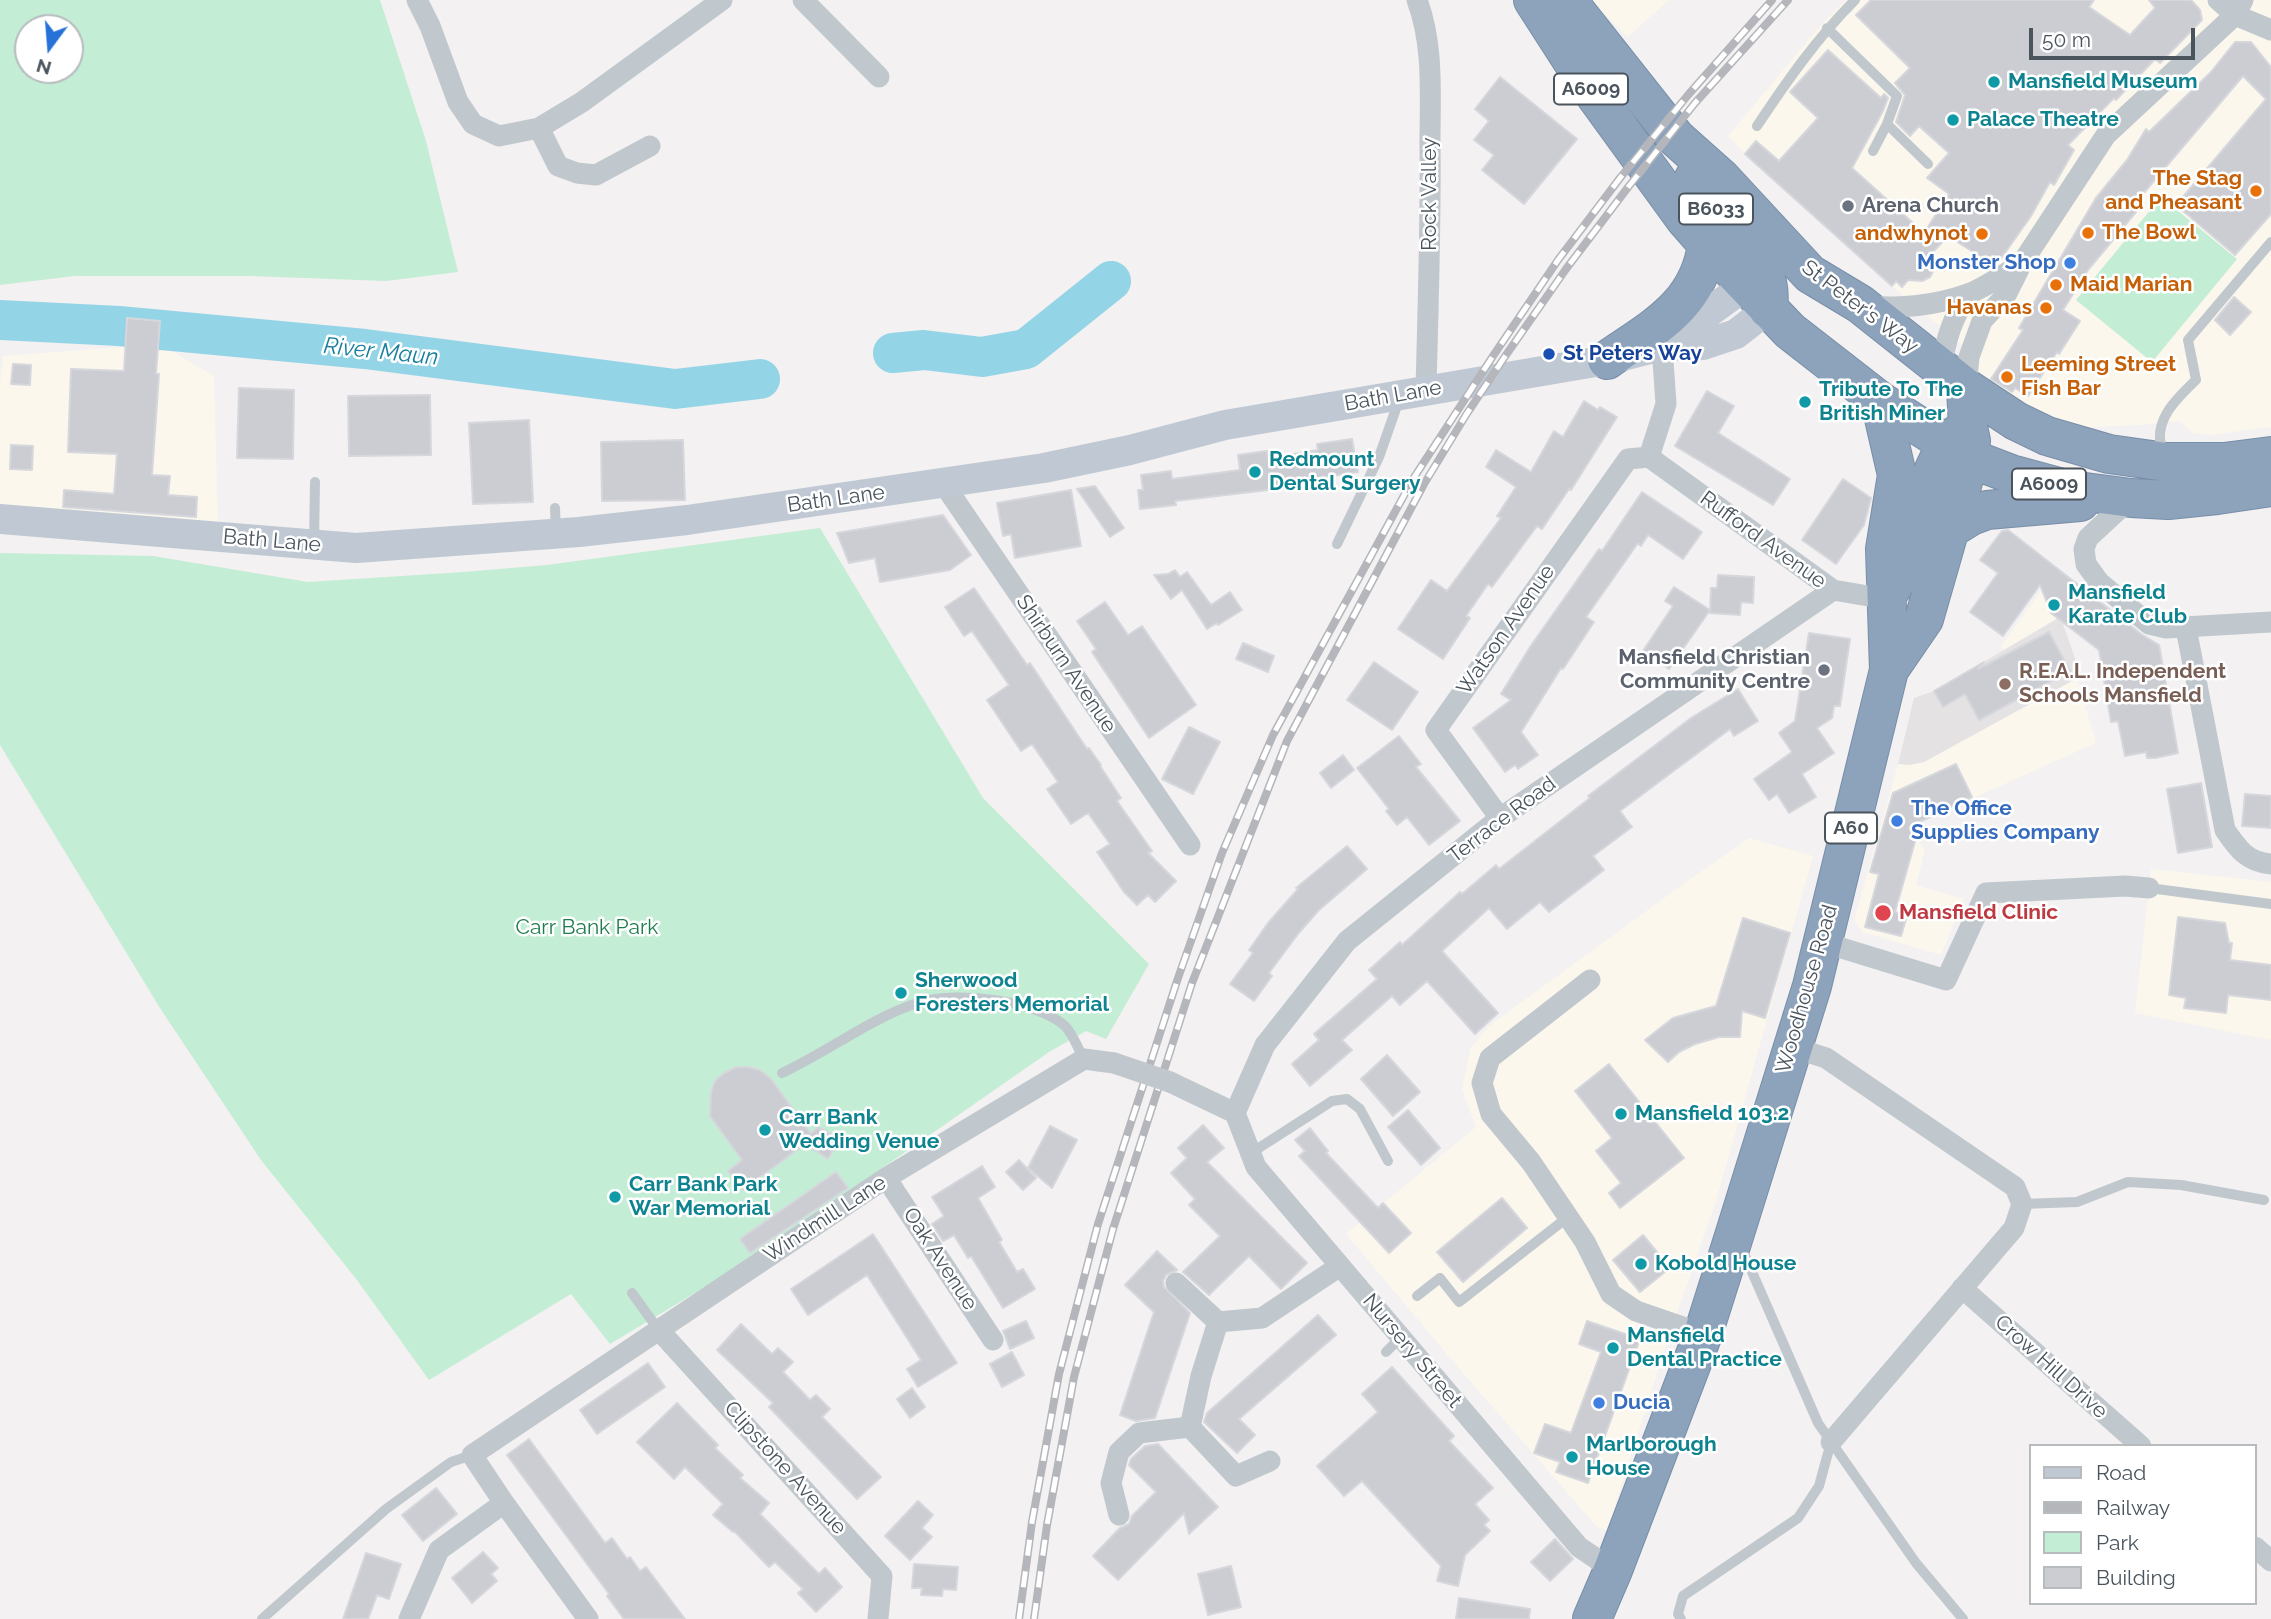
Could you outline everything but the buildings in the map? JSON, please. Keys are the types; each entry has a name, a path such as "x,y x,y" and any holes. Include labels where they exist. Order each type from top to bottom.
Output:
{"highway":[{"name":"St Peter's Way","path":"1533,0 1587,84 1685,219 1707,244 1759,290 1790,331 1880,401 2027,426 2191,479"},
{"name":"St Peter's Way","path":"1567,0 1676,138 1722,179 1810,274 1860,304 1956,414"},
{"name":"B6033","path":"1676,138 1695,181 1730,229 1757,259 1759,290"},
{"path":"1607,360 1670,316 1694,287 1705,262 1707,244"},
{"path":"1759,290 1778,271 1810,274 1844,324 1956,414"},
{"path":"1880,401 1897,475 1885,549 1886,599"},
{"name":"A6009","path":"1956,414 2011,474 2070,490 2168,500 2191,479 2224,462 2271,456"},
{"name":"Woodhouse Road","path":"1889,670 1924,620 1950,529 1956,414"},
{"name":"Woodhouse Road","path":"1592,1619 1703,1334 1812,986 1889,670 1886,599 1910,552 1929,481 1956,414"},
{"name":"A6009","path":"2191,479 2271,487"},
{"path":"1950,529 1970,516 1989,510 2131,498"}],"main road":[{"name":"Bath Lane","path":"0,519 356,548 556,520 687,520 1044,468 1130,450 1225,425 1607,360 1662,346 1759,290"}],"street":[{"path":"416,0 430,26 458,102 474,124 499,136 539,128 582,102 722,0"},
{"path":"803,0 880,77"},
{"name":"Rock Valley","path":"1414,392 1430,216 1430,60 1423,15 1417,0"},
{"path":"2218,0 2239,7 2271,30"},
{"path":"1956,414 1969,357 1982,321 2006,295 2022,263 2106,135 2239,7"},
{"path":"539,128 558,166 577,173 596,175 650,146"},
{"path":"1860,304 1882,307 1947,300 1970,293 2022,263"},
{"path":"1956,414 1948,334 1961,304 1970,293"},
{"path":"1649,457 1665,404 1662,346"},
{"name":"Rufford Avenue","path":"1649,457 1833,590 1886,599"},
{"name":"Watson Avenue","path":"1500,818 1436,730 1628,459 1649,457"},
{"name":"Shirburn Avenue","path":"943,483 1189,845"},
{"path":"2131,498 2088,538 2084,550 2086,564 2099,582 2149,624 2166,628 2271,622"},
{"name":"Terrace Road","path":"1235,1113 1265,1045 1347,941 1500,818 1833,590"},
{"path":"2186,628 2225,830 2239,852 2261,863 2271,864"},
{"path":"1822,942 1947,980 1986,893 2125,886 2149,888"},
{"path":"1590,980 1490,1058 1482,1083 1491,1114 1531,1162 1585,1242 1611,1294 1636,1311 1703,1334"},
{"path":"1792,1047 1826,1058 2015,1187 2022,1204 2014,1228 1831,1442"},
{"path":"1084,1059 1114,1063 1170,1082 1235,1113"},
{"name":"Windmill Lane","path":"472,1455 887,1178 1084,1059"},
{"name":"Nursery Street","path":"1235,1113 1256,1167 1340,1266 1393,1345 1579,1547 1613,1570"},
{"name":"Oak Avenue","path":"887,1178 993,1340"},
{"path":"1176,1283 1218,1322 1262,1318 1340,1266"},
{"name":"Crow Hill Drive","path":"1962,1288 2139,1444"},
{"path":"1190,1427 1201,1376 1218,1322"},
{"name":"Clipstone Avenue","path":"658,1329 882,1576 878,1619"},
{"path":"1190,1427 1236,1476 1270,1461"},
{"path":"1119,1515 1111,1483 1119,1452 1139,1433 1190,1427"},
{"path":"472,1455 588,1619"},
{"path":"409,1619 439,1550 504,1503"},
{"path":"2257,1549 2271,1561"}],"lane":[{"path":"1757,126 1827,28 1855,0"},
{"path":"1827,28 1897,96 1873,151"},
{"path":"1887,124 1928,164"},
{"path":"2191,479 2161,446 2160,423 2174,401 2196,380 2188,340 2271,242"},
{"path":"1337,544 1414,392"},
{"path":"314,545 315,482"},
{"path":"2149,888 2271,904"},
{"path":"782,1073 886,1016 922,1001 968,998 1012,1002 1039,1011 1066,1027 1084,1059"},
{"path":"1251,1153 1332,1101 1347,1099 1360,1109 1388,1161"},
{"path":"2022,1204 2077,1202 2129,1182 2181,1185 2264,1200"},
{"path":"1417,1296 1440,1278 1459,1302 1568,1217"},
{"path":"1735,1233 1818,1423 1916,1563 1963,1619"},
{"path":"632,1293 658,1329"},
{"path":"1681,1619 1678,1614 1683,1596 1798,1518 1819,1486 1831,1442"},
{"path":"262,1619 386,1509 450,1462 472,1455"}],"shaded area":[{"path":"1590,0 1669,0 1628,37"},
{"path":"1846,0 2271,0 2271,427 2210,435 2193,433 2179,421 2068,428 2046,420 1976,379 1975,356 1892,286 1745,154 1728,136 1821,25"},
{"path":"123,347 168,349 214,376 218,524 0,512 0,384 3,356"},
{"path":"2057,569 2060,615 2003,651 2001,646"},
{"name":"R.E.A.L. Independent Schools Mansfield","path":"2060,615 2081,676 1924,762 1898,764 1914,698 1934,691"},
{"path":"2077,678 2096,743 1924,820 1907,823 1925,850 1916,885 1964,899 1941,955 1862,932 1854,920 1898,764 1924,762"},
{"path":"1749,838 1813,856 1716,1201 1668,1339 1607,1531 1597,1527 1346,1234 1476,1127 1462,1089 1470,1049 1489,1026"},
{"path":"2151,869 2271,882 2271,1040 2135,1013"}],"green space":[{"path":"0,0 380,0 426,141 458,272 386,281 250,276 74,276 0,285"},
{"path":"2161,197 2237,259 2152,362 2076,300"},
{"name":"Carr Bank Park","path":"820,528 983,798 1149,964 1106,1039 1086,1031 1049,1052 753,1258 610,1344 571,1294 429,1380 357,1280 261,1160 160,1008 0,745 0,553 153,556 308,582 547,565"}],"waterway":[{"name":"River Maun","path":"893,353 924,350 982,357 1026,349 1111,281"},
{"name":"River Maun","path":"0,320 119,326 365,349 675,389 760,379"}],"railway":[{"path":"1019,1619 1032,1522 1059,1374 1098,1224 1178,978 1222,853 1273,735 1413,479 1558,260 1688,95 1772,0"},
{"path":"1034,1619 1047,1525 1074,1377 1113,1229 1192,983 1287,741 1424,484 1506,355 1629,186 1695,103 1788,0"}],"place":[{"name":"Mansfield Museum","path":"1994,82"},
{"name":"Palace Theatre","path":"1953,120"},
{"name":"The Stag and Pheasant","path":"2256,191"},
{"name":"Arena Church","path":"1848,206"},
{"name":"The Bowl","path":"2088,233"},
{"name":"andwhynot","path":"1982,234"},
{"name":"Monster Shop","path":"2070,263"},
{"name":"Maid Marian","path":"2056,285"},
{"name":"Havanas","path":"2046,308"},
{"name":"St Peters Way","path":"1549,354"},
{"name":"Leeming Street Fish Bar","path":"2007,377"},
{"name":"Tribute To The British Miner","path":"1805,402"},
{"name":"Redmount Dental Surgery","path":"1255,472"},
{"name":"Mansfield Karate Club","path":"2054,605"},
{"name":"Mansfield Christian Community Centre","path":"1824,670"},
{"name":"R.E.A.L. Independent Schools Mansfield","path":"2005,684"},
{"name":"The Office Supplies Company","path":"1897,821"},
{"name":"Mansfield Clinic","path":"1883,913"},
{"name":"Sherwood Foresters Memorial","path":"901,993"},
{"name":"Mansfield 103.2","path":"1621,1114"},
{"name":"Carr Bank Wedding Venue","path":"765,1130"},
{"name":"Carr Bank Park War Memorial","path":"615,1197"},
{"name":"Kobold House","path":"1641,1264"},
{"name":"Mansfield Dental Practice","path":"1613,1348"},
{"name":"Ducia","path":"1599,1403"},
{"name":"Marlborough House","path":"1572,1457"}]}
